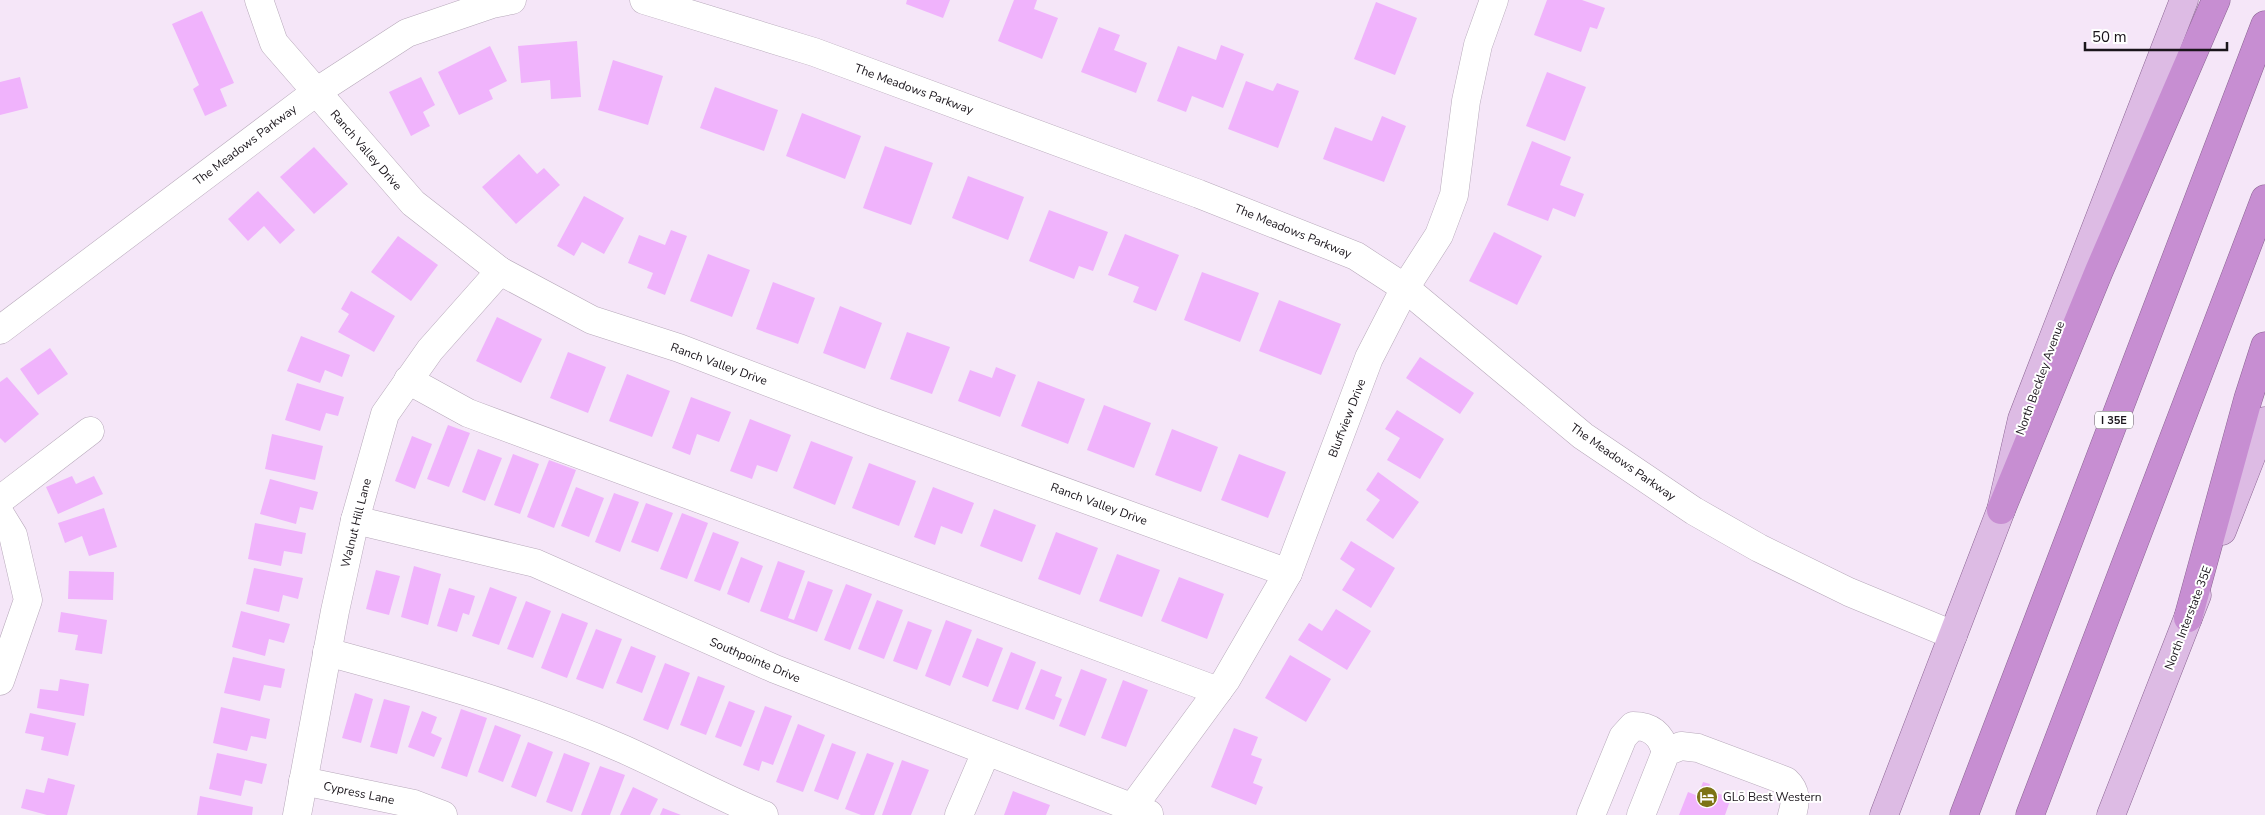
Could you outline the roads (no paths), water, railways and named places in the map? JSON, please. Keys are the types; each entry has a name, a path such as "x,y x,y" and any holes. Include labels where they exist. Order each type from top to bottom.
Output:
{"highway":[{"path":"2001,510 2103,262 2216,0"},
{"name":"I 35E","path":"1964,815 2265,25"},
{"path":"2030,815 2265,199"},
{"path":"2188,618 2248,399 2265,346"}],"main road":[{"name":"North Beckley Avenue","path":"1884,815 2001,510 2022,419 2184,0"},
{"name":"North Interstate 35E","path":"2111,815 2265,421"}],"street":[{"name":"Ranch Valley Drive","path":"259,0 274,43 413,203 500,271 592,320 679,348 873,422 1288,574"},
{"name":"The Meadows Parkway","path":"0,330 316,92 407,33 492,4 512,0"},
{"name":"The Meadows Parkway","path":"644,0 814,52 1199,194 1356,256 1405,288 1584,436 1694,511 1759,548 1848,592 1953,636"},
{"name":"Bluffview Drive","path":"1142,813 1288,574 1369,358 1405,288 1439,235 1454,195 1466,101 1478,45 1494,0"},
{"name":"Walnut Hill Lane","path":"298,815 327,652 355,520 384,414 430,350 500,271"},
{"path":"408,380 468,413 1218,691"},
{"path":"0,500 90,431"},
{"path":"0,514 13,535 28,600 0,681"},
{"name":"Southpointe Drive","path":"355,520 535,563 775,669 986,752 1099,806 1142,813"},
{"path":"327,652 428,680 532,714 623,748 718,795 764,815"},
{"path":"1591,815 1623,737 1633,726 1644,726 1654,731 1663,740 1666,752 1641,815"},
{"path":"1666,752 1682,746 1698,748 1786,781 1791,786 1797,801 1792,815"},
{"path":"959,815 986,752"},
{"name":"Cypress Lane","path":"303,781 414,804 443,815"}],"place":[{"name":"GLō Best Western","path":"1707,797"}]}
